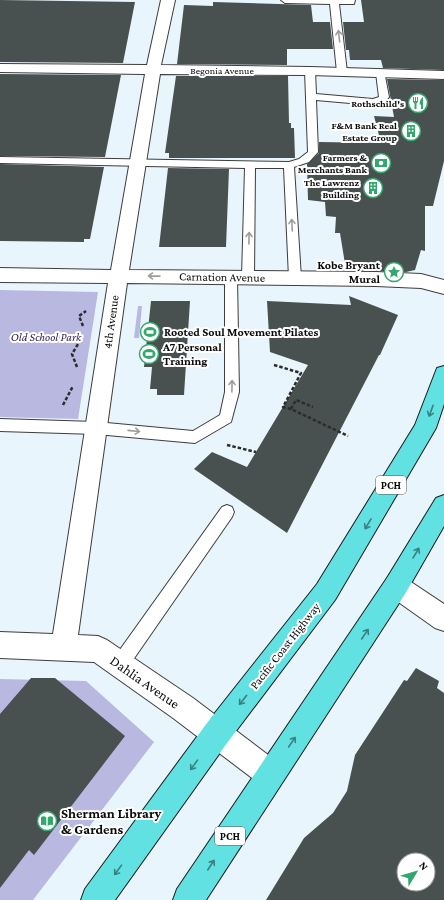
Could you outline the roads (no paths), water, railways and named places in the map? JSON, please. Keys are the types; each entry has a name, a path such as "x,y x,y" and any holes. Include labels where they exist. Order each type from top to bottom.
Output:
{"highway":[{"name":"Pacific Coast Highway","path":"96,900 217,733 326,592 425,428 444,374"},
{"name":"PCH","path":"188,900 441,516"}],"street":[{"name":"4th Avenue","path":"64,647 118,275 139,162 153,70 168,0"},
{"name":"Begonia Avenue","path":"0,68 310,71 444,75"},
{"name":"Carnation Avenue","path":"0,275 118,275 420,281 444,287"},
{"path":"396,586 444,619"},
{"name":"Dahlia Avenue","path":"0,645 98,649 217,733 270,774"}],"lane":[{"path":"285,0 351,2 351,0"},
{"path":"334,1 342,72"},
{"path":"0,160 289,165 303,162 309,158 312,152 312,97 310,71"},
{"path":"312,97 373,102 381,101 384,97 381,73"},
{"path":"0,425 96,428 195,437 226,418 232,392 250,164"},
{"path":"289,165 295,278"},
{"path":"120,664 227,512"}],"place":[{"name":"Rothschild's","path":"418,103"},
{"name":"F&M Bank Real Estate Group","path":"411,131"},
{"name":"Farmers & Merchants Bank","path":"381,163"},
{"name":"The Lawrenz Building","path":"373,188"},
{"name":"Kobe Bryant Mural","path":"394,272"},
{"name":"Rooted Soul Movement Pilates","path":"150,332"},
{"name":"A7 Personal Training","path":"149,354"},
{"name":"Sherman Library & Gardens","path":"47,821"}],"park label":[{"name":"Old School Park","path":"46,337"}]}
